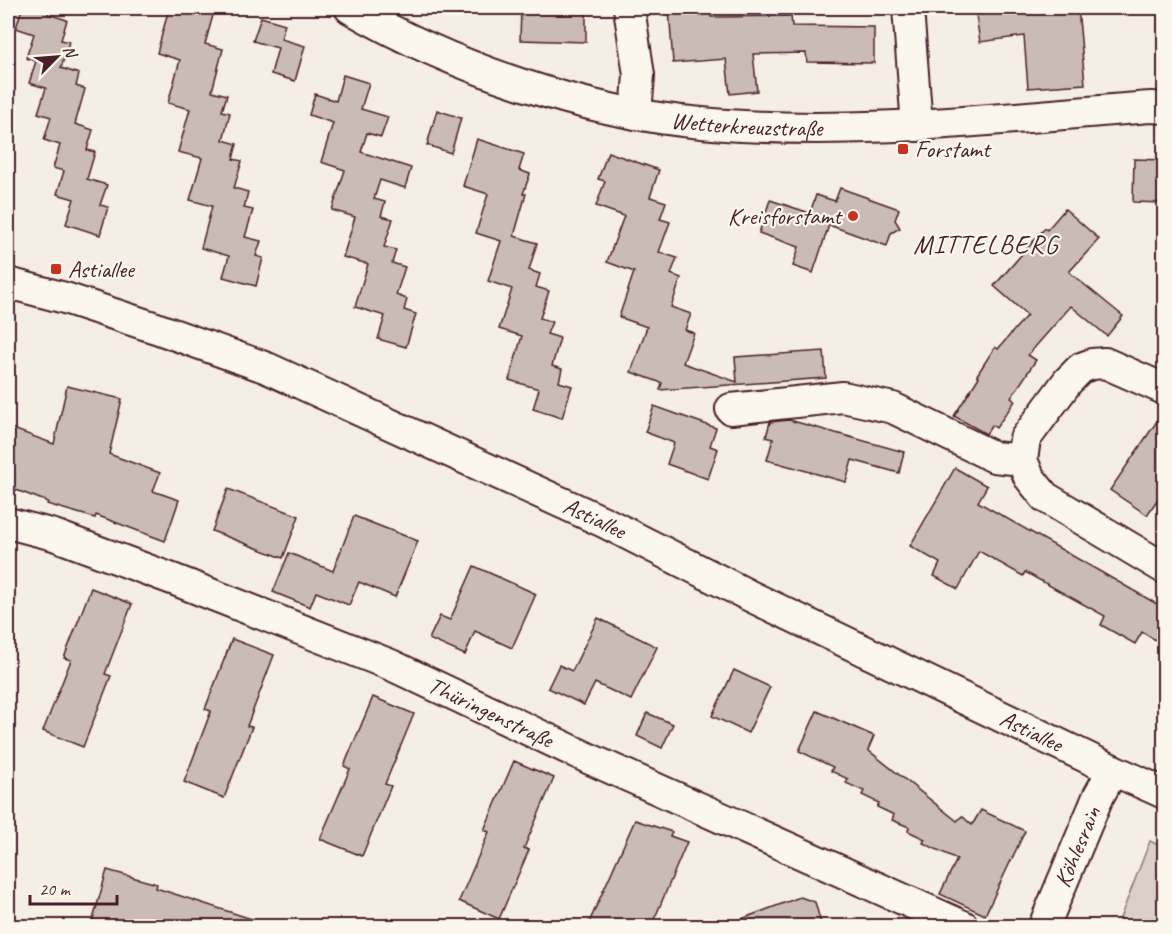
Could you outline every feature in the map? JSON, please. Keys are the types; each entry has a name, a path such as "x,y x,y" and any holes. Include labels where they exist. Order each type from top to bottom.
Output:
{"street":[{"name":"Wetterkreuzstraße","path":"350,8 430,48 504,79 636,114 700,123 766,128 917,126 1164,108"},
{"path":"629,8 639,75 636,114"},
{"path":"908,8 917,126"},
{"name":"Astiallee","path":"8,283 65,298 267,368 604,522 759,601 1164,793"},
{"path":"1164,389 1105,363 1081,368 1068,381 1025,440 1022,460 1029,477 1045,497 1164,568"},
{"path":"731,409 843,397 893,408 994,457 1022,460"},
{"name":"Thüringenstraße","path":"8,523 54,535 391,665 590,759 963,927"},
{"name":"Köhlesrain","path":"1044,927 1098,797 1113,770"}],"shaded area":[{"path":"1150,841 1164,848 1164,926 1117,926"}],"building":[{"path":"22,8 50,8 48,14 67,20 61,40 69,42 61,68 79,74 76,86 85,89 75,124 93,130 87,150 95,152 87,179 107,185 100,205 108,207 100,235 66,224 74,199 57,194 64,171 53,168 60,145 44,140 51,117 38,113 46,88 29,83 36,61 26,58 34,34 16,28"},
{"path":"169,8 215,8 205,44 223,49 212,91 227,95 222,111 230,113 223,140 237,144 233,159 242,161 234,188 248,192 244,208 253,210 245,237 261,241 256,256 263,258 256,286 223,277 229,256 201,248 212,206 190,200 202,158 178,152 190,109 168,103 180,60 157,53"},
{"path":"521,8 586,8 586,42 520,40"},
{"path":"710,8 711,17 791,16 792,26 874,27 874,63 807,62 806,53 753,54 757,91 730,94 726,59 673,63 669,10"},
{"path":"975,8 1078,8 1085,84 1028,88 1024,36 980,42"},
{"path":"261,17 285,24 281,39 305,46 295,81 271,74 278,48 253,41"},
{"path":"343,75 369,83 361,109 388,117 381,137 367,133 361,152 411,168 405,188 380,180 374,199 385,202 381,216 393,219 384,247 396,250 392,263 405,267 396,295 407,299 404,310 416,314 406,347 378,339 385,316 355,307 368,264 343,257 355,217 332,210 345,170 321,162 333,123 309,115 315,94 336,101"},
{"path":"437,110 461,118 451,153 427,145"},
{"path":"477,139 524,154 519,170 530,174 514,236 537,243 529,270 540,274 536,287 549,291 540,318 552,322 547,334 560,338 552,366 562,369 559,382 572,386 562,418 533,409 539,389 509,380 522,336 499,329 512,289 488,281 501,241 476,233 488,194 463,186"},
{"path":"608,152 659,170 650,197 666,202 660,219 670,222 659,252 677,258 671,274 681,278 671,307 691,314 685,330 694,333 683,363 737,382 735,357 824,351 826,378 660,390 662,383 631,372 647,327 619,317 634,272 607,262 624,216 596,206 605,181 598,179"},
{"path":"1134,159 1164,160 1164,203 1133,202"},
{"path":"840,188 899,209 895,220 900,228 891,233 887,246 829,225 813,273 793,266 799,247 759,233 770,200 810,213 816,195 835,201"},
{"path":"1065,209 1099,239 1069,272 1123,316 1107,336 1071,306 1028,355 1036,360 1011,398 1015,401 996,428 992,425 986,434 954,416 995,347 998,349 1027,315 994,286 1045,228 1047,230"},
{"path":"67,386 122,399 109,454 160,473 153,491 179,500 165,541 96,515 95,518 47,504 48,502 8,487 8,427 54,444"},
{"path":"654,406 716,428 710,446 718,449 708,479 667,464 674,443 645,432"},
{"path":"1164,411 1164,490 1147,515 1110,490"},
{"path":"789,420 904,452 899,473 852,460 846,482 767,460 773,439 766,437 770,422"},
{"path":"955,468 987,486 978,502 1164,608 1164,645 1142,632 1135,644 1101,625 1105,616 1025,572 1023,576 979,551 958,589 934,576 940,563 910,546"},
{"path":"228,489 299,516 283,558 212,531"},
{"path":"354,516 418,541 395,597 359,582 349,605 316,592 310,607 273,592 289,553 333,571"},
{"path":"474,566 536,594 512,648 475,631 465,655 429,639 440,616 450,620"},
{"path":"91,588 132,604 105,674 111,676 83,747 43,731 71,660 64,658"},
{"path":"598,618 657,647 631,700 595,683 584,705 548,688 559,665 572,671"},
{"path":"232,639 274,655 247,726 252,727 224,798 184,782 211,711 205,709"},
{"path":"734,670 770,687 748,733 712,716"},
{"path":"373,697 414,714 385,784 391,786 362,856 320,839 350,769 344,766"},
{"path":"817,711 874,736 868,750 957,821 962,816 972,825 981,810 1025,831 985,915 940,894 957,859 923,843 925,839 908,831 909,827 892,820 894,815 877,807 879,803 862,795 864,791 846,783 848,779 831,771 833,767 799,751"},
{"path":"647,713 673,724 662,748 637,736"},
{"path":"514,761 554,778 524,848 529,850 499,919 459,901 489,832 484,830"},
{"path":"635,820 672,832 670,836 687,842 657,913 650,927 587,927"},
{"path":"107,870 157,884 156,888 261,922 260,927 104,927 92,923"},
{"path":"800,897 815,902 822,927 728,927 728,924"}],"place":[{"name":"Forstamt","path":"903,149"},
{"name":"Kreisforstamt","path":"853,216"},
{"name":"Astiallee","path":"56,269"}],"district":[{"name":"MITTELBERG","path":"986,244"}]}
